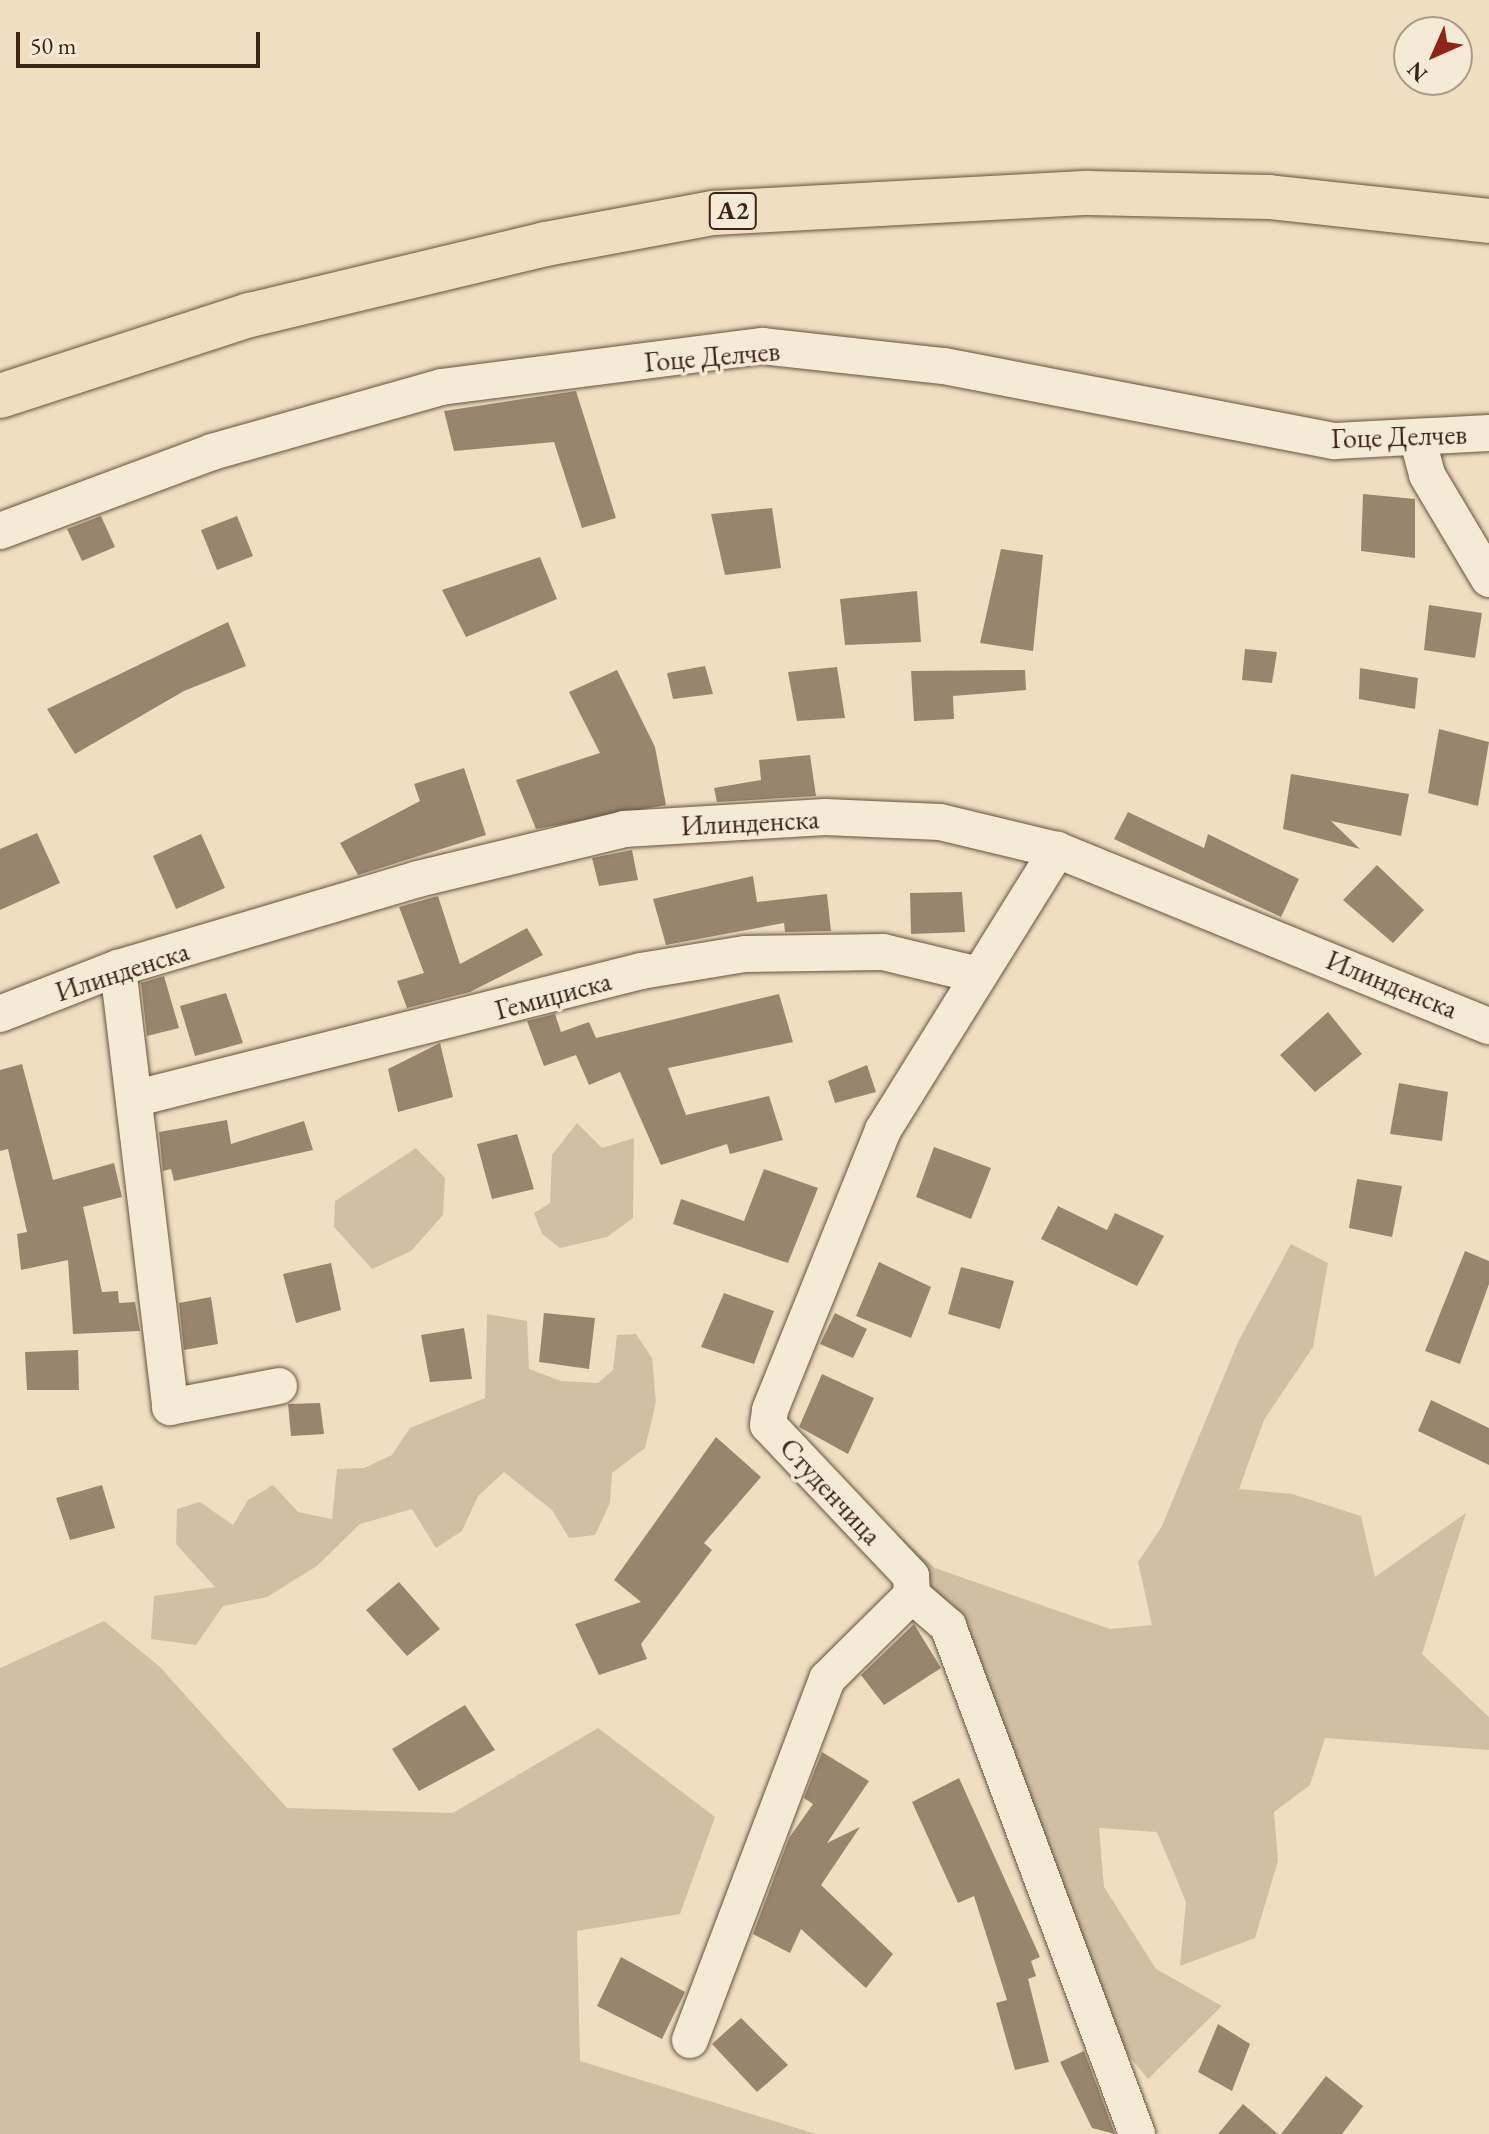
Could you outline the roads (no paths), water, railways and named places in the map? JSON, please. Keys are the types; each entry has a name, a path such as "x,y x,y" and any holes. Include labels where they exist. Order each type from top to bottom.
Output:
{"main road":[{"name":"A2","path":"0,396 250,315 545,244 713,213 1088,193 1269,197 1489,221"}],"street":[{"name":"Гоце Делчев","path":"0,531 212,452 441,387 762,346 944,366 1335,441 1489,433"},
{"path":"1417,437 1427,475 1489,579"},
{"name":"Илинденска","path":"0,1014 118,968 418,879 624,829 825,817 926,822 1057,850 1489,1026"},
{"name":"Студенчица","path":"912,1595 911,1576 768,1425 770,1410 883,1130 974,974 1042,883 1057,850"},
{"name":"Гемиџиска","path":"137,1098 641,971 745,954 883,952 974,974"},
{"path":"118,968 137,1098 147,1260 170,1407 279,1386"},
{"path":"690,2040 827,1679 912,1595 948,1626 1137,2134"}]}
